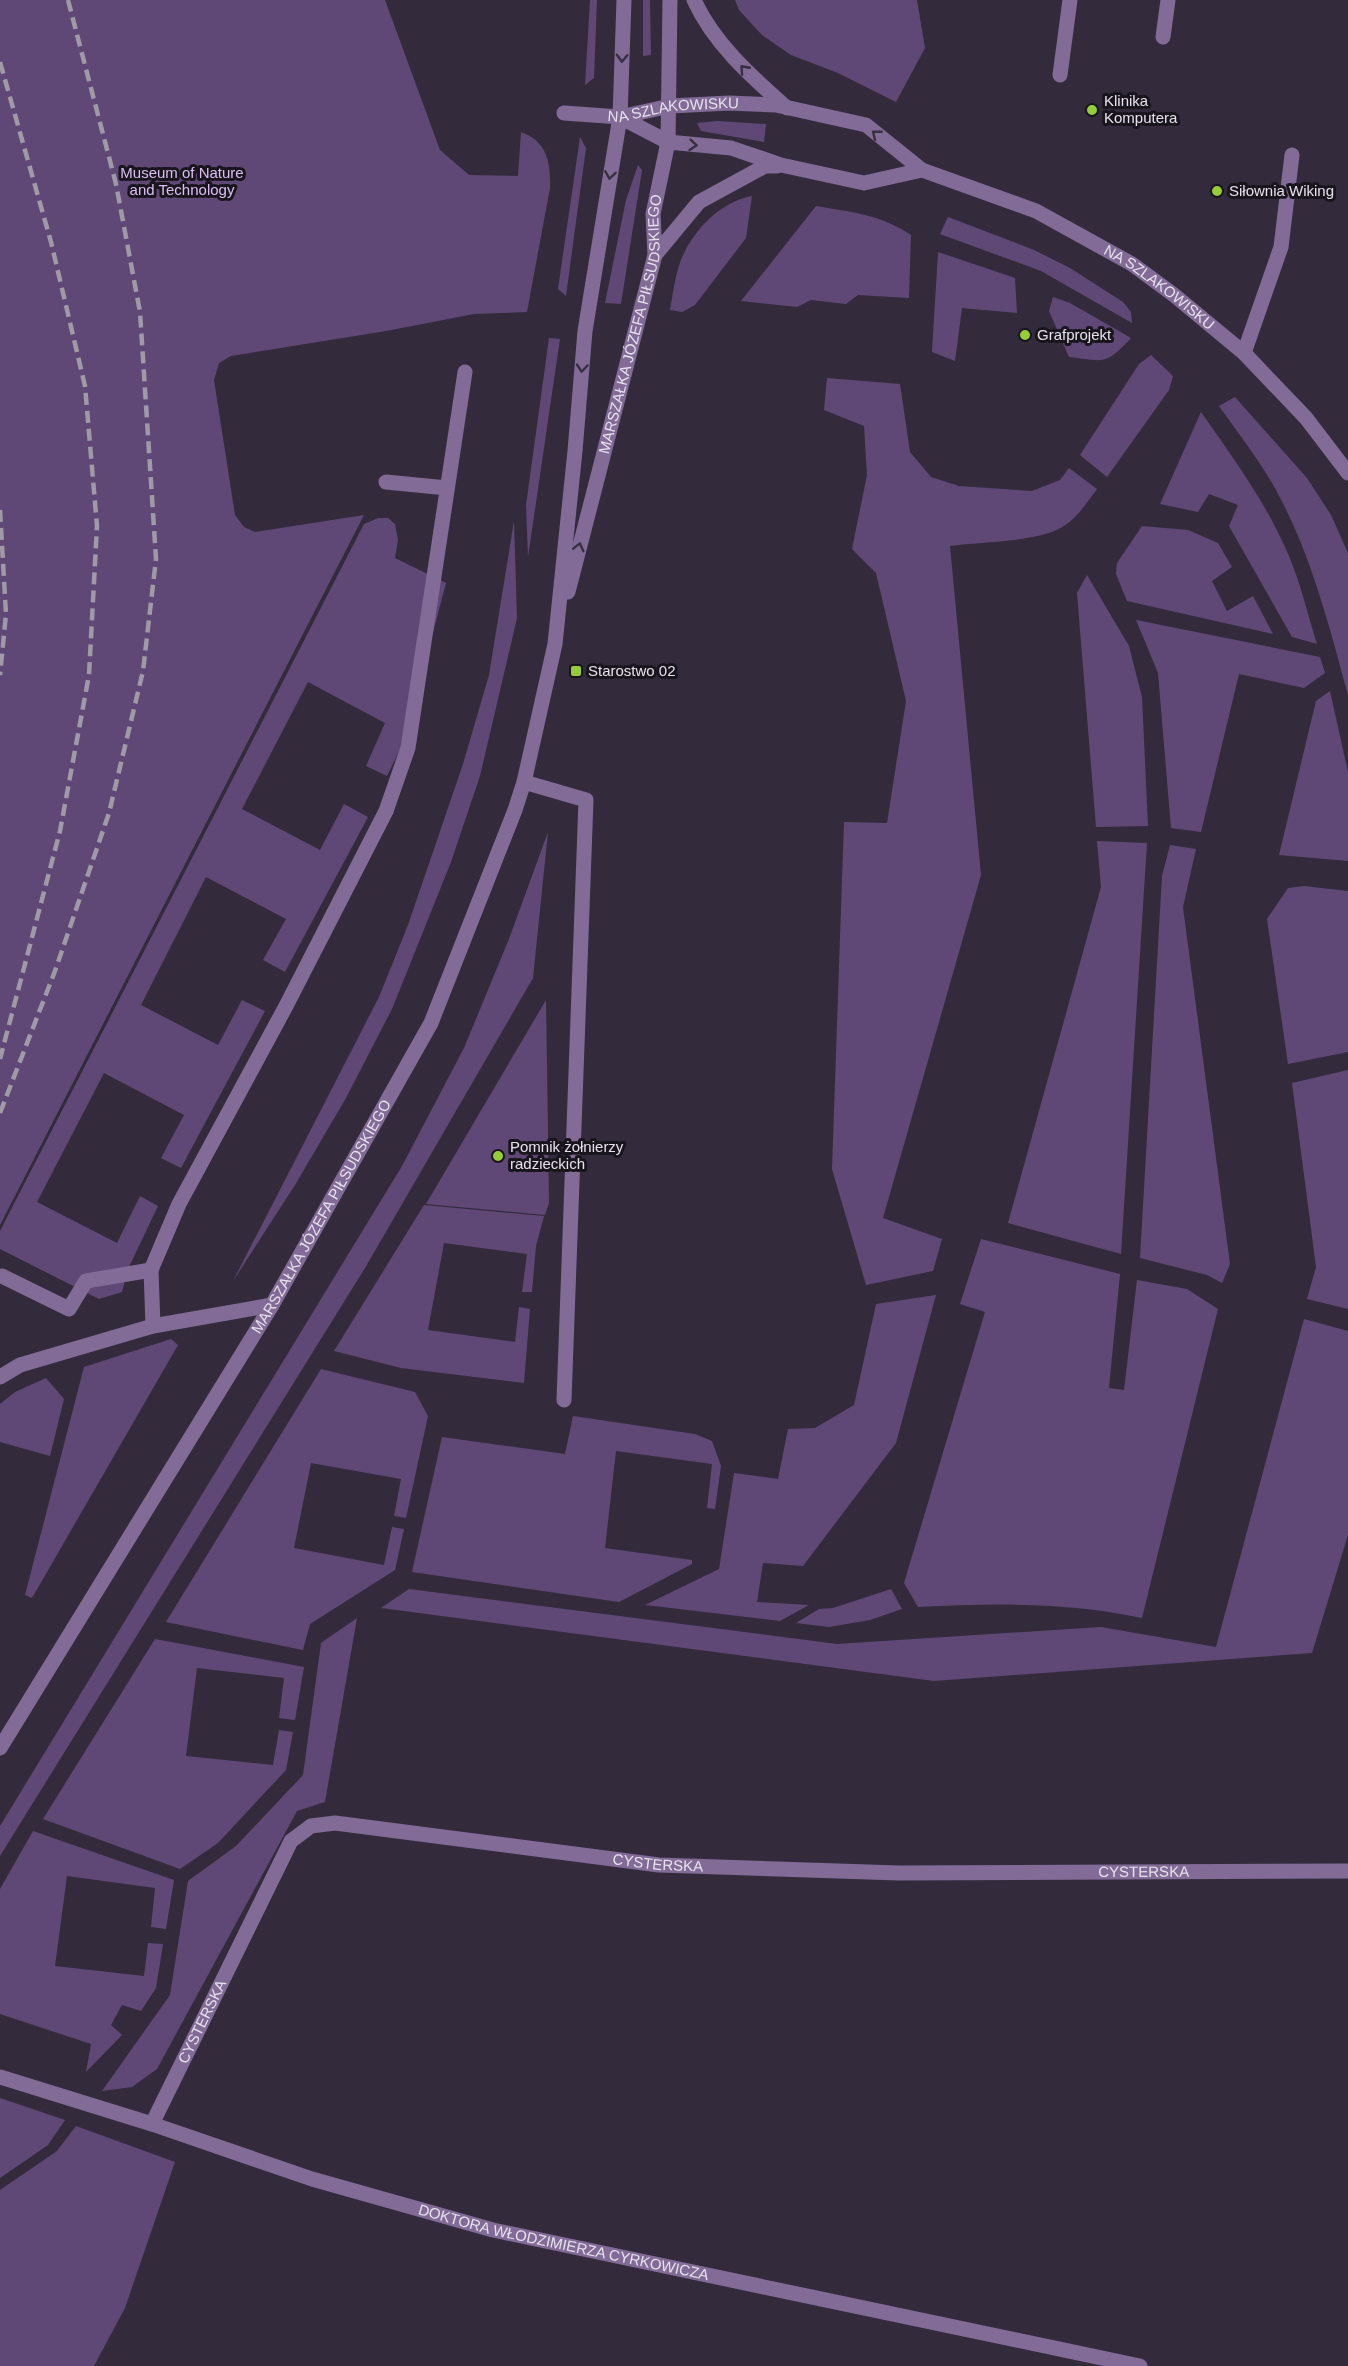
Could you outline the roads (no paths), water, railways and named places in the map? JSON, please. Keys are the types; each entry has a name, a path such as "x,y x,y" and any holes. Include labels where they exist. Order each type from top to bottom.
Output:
{"street":[{"name":"MARSZAŁKA JÓZEFA PIŁSUDSKIEGO","path":"555,644 585,331 620,117 624,0"},
{"name":"MARSZAŁKA JÓZEFA PIŁSUDSKIEGO","path":"0,1748 272,1305 431,1023 515,810 524,782 555,644 655,255 653,214 668,142 670,0"},
{"name":"NA SZLAKOWISKU","path":"694,0 700,14 745,72 788,108"},
{"path":"1060,75 1070,0"},
{"path":"1163,37 1168,0"},
{"name":"NA SZLAKOWISKU","path":"620,117 670,106 729,103 788,108 866,126 922,170 1036,211 1132,264 1174,295 1244,353 1306,418 1348,473"},
{"path":"564,113 620,117"},
{"name":"NA SZLAKOWISKU","path":"620,117 668,142 731,148 782,165 864,183 922,170"},
{"path":"1244,353 1281,247 1292,155"},
{"name":"NA SZLAKOWISKU","path":"655,255 699,202 765,166 782,165"},
{"path":"153,1326 151,1270 179,1204 286,1006 386,811 408,748 465,372"},
{"path":"386,482 447,488"},
{"path":"524,782 586,800 564,1400"},
{"path":"2,1276 69,1310 86,1281 151,1270"},
{"path":"0,1377 20,1365 153,1326 272,1305"},
{"name":"CYSTERSKA","path":"152,2124 291,1841 311,1826 335,1823 659,1864 899,1873 1348,1871"},
{"name":"DOKTORA WŁODZIMIERZA CYRKOWICZA","path":"0,2077 152,2124 312,2179 493,2230 1140,2366"}],"railway":[{"path":"0,1113 55,971 109,813 143,671 156,559 140,312 116,184 68,0"},
{"path":"0,62 51,242 85,386 97,526 89,675 60,831 0,1059"},
{"path":"0,510 6,614 0,675"}],"place":[{"name":"Klinika Komputera","path":"1092,110"},
{"name":"Siłownia Wiking","path":"1217,191"},
{"name":"Grafprojekt","path":"1025,335"},
{"name":"Starostwo 02","path":"576,671"},
{"name":"Pomnik żołnierzy radzieckich","path":"498,1156"}],"park label":[{"name":"Museum of Nature and Technology","path":"182,182"}]}
